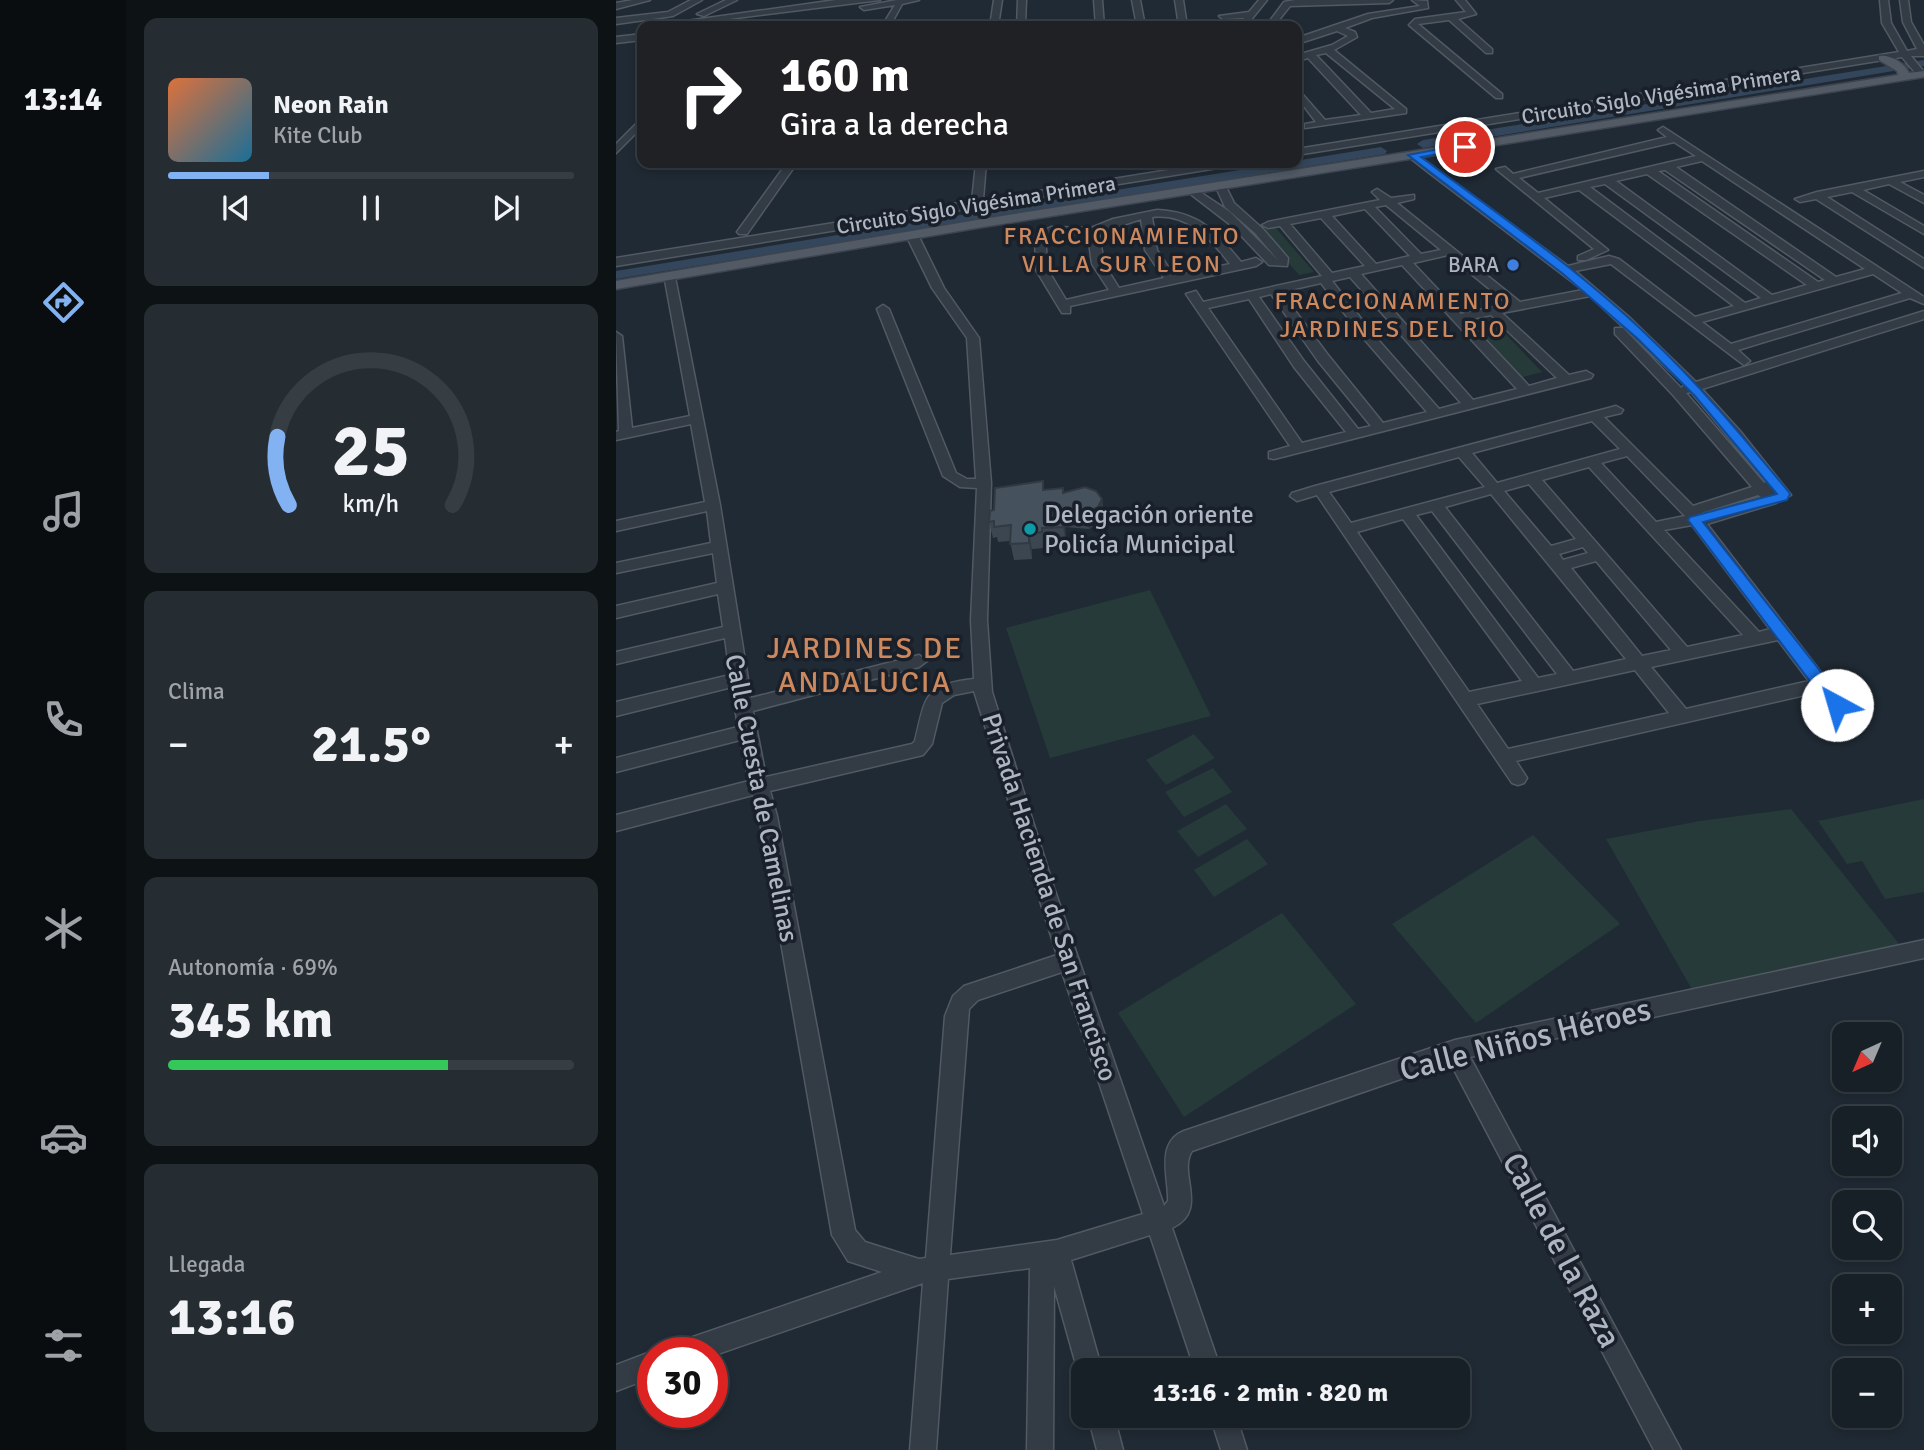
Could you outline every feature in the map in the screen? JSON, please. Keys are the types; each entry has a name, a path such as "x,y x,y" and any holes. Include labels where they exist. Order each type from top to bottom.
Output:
{"main road":[{"path":"1886,59 1922,75"},
{"name":"Circuito Siglo Vigésima Primera","path":"616,285 1399,158 1904,67"}],"street":[{"path":"616,6 646,0"},
{"path":"670,14 698,0"},
{"path":"616,21 706,12 733,0"},
{"path":"723,5 776,0"},
{"path":"694,21 856,0"},
{"path":"716,21 876,0"},
{"path":"756,21 915,0"},
{"path":"995,21 998,0"},
{"path":"1100,0 1100,21"},
{"path":"1136,0 1140,21"},
{"path":"1178,0 1182,21"},
{"path":"1246,21 1263,0"},
{"path":"1225,21 1222,12 1238,17 1252,14 1274,19 1288,2 1389,0"},
{"path":"1884,0 1887,28 1904,67 1922,75"},
{"path":"1903,0 1907,22 1924,52 1904,67"},
{"path":"1442,8 1459,4 1473,13 1413,24 1499,96"},
{"path":"1302,39 1371,16 1418,5 1431,8"},
{"path":"889,21 899,6"},
{"path":"1452,18 1489,51"},
{"path":"616,33 637,30"},
{"path":"1302,57 1328,50 1347,41 1333,30"},
{"path":"616,40 637,38"},
{"path":"1309,126 1403,111 1328,50"},
{"path":"1311,55 1369,117"},
{"path":"1302,151 1886,59"},
{"path":"1302,98 1323,124"},
{"path":"616,150 621,140 637,126"},
{"path":"1663,130 1917,298"},
{"path":"1512,177 1676,138"},
{"path":"1413,155 1562,267 1773,492"},
{"path":"1536,197 1705,157"},
{"path":"1399,158 1580,289 1694,387 1773,492"},
{"path":"1913,164 1924,172"},
{"path":"1667,166 1835,281"},
{"path":"743,232 788,168"},
{"path":"978,204 981,168"},
{"path":"616,262 1199,168"},
{"path":"1501,169 1602,250 1562,267"},
{"path":"1649,170 1816,286"},
{"path":"1800,199 1924,172"},
{"path":"1607,180 1770,299"},
{"path":"1891,181 1924,200"},
{"path":"1581,186 1743,307"},
{"path":"1193,192 1224,206 1259,231 1285,262 1280,265 1273,263 1247,233 1224,206 1221,187"},
{"path":"1853,188 1924,231"},
{"path":"1377,191 1450,251 1507,306 1566,380"},
{"path":"1817,195 1924,264"},
{"path":"1268,225 1410,197"},
{"path":"1367,205 1458,318 1527,391"},
{"path":"1238,266 1218,240 1176,212 1117,220 1093,231 1059,229 1041,234 1038,241 1040,262 1064,307 1116,292 1171,280 1238,266 1256,262"},
{"path":"1324,214 1373,268"},
{"path":"1146,215 1151,250 1171,280"},
{"path":"1728,225 1745,220"},
{"path":"1282,222 1327,278 1389,337 1470,405"},
{"path":"1093,231 1098,264 1116,292"},
{"path":"1218,240 1247,233"},
{"name":"Privada Hacienda de San Francisco","path":"912,235 939,288 972,338 984,483 979,620 981,684 1069,960 1204,1358"},
{"path":"1658,243 1684,237"},
{"path":"1200,306 1450,251"},
{"path":"1562,267 1615,261 1744,361"},
{"path":"1693,321 1874,270"},
{"path":"1353,272 1436,414"},
{"name":"Calle Cuesta de Camelinas","path":"670,275 713,505 747,731 768,816 844,1234 857,1252 927,1270"},
{"path":"1458,318 1580,289"},
{"path":"1274,290 1320,354 1380,428"},
{"path":"1192,294 1299,449"},
{"path":"1252,295 1296,359 1355,435"},
{"path":"1729,349 1917,298"},
{"path":"883,309 950,476 965,484 984,483"},
{"path":"1678,392 1924,315"},
{"path":"616,336 621,435 696,419"},
{"path":"1296,359 1320,354"},
{"path":"1274,456 1586,375"},
{"path":"1297,496 1616,410"},
{"path":"1595,416 1689,518 1837,705"},
{"path":"1349,528 1630,451"},
{"path":"1463,452 1560,566 1682,717"},
{"path":"1592,462 1755,638"},
{"path":"1533,479 1684,654"},
{"path":"1320,489 1518,778"},
{"path":"1653,528 1773,492"},
{"path":"616,526 713,505"},
{"path":"1435,505 1569,678"},
{"path":"1407,513 1534,685"},
{"path":"1548,552 1588,541"},
{"path":"616,568 718,547"},
{"path":"1560,566 1600,555"},
{"path":"1462,586 1486,571"},
{"path":"1462,586 1497,585"},
{"path":"616,612 724,587"},
{"path":"616,658 730,631"},
{"path":"1464,700 1781,633"},
{"path":"745,706 919,661"},
{"path":"616,709 740,679"},
{"path":"616,823 759,786 918,750 923,744 934,700 938,695 944,691 981,684"},
{"path":"1503,757 1821,685"},
{"path":"616,765 747,731"},
{"name":"Calle Niños Héroes","path":"1158,1220 1176,1213 1180,1206 1176,1159 1184,1142 1455,1050 1924,949"},
{"path":"923,1450 927,1270 956,1016 960,1003 971,993 1069,960"},
{"name":"Calle de la Raza","path":"1455,1050 1668,1450"},
{"path":"728,1338 927,1270 1049,1253 1158,1220"},
{"path":"1049,1253 1085,1358"},
{"path":"1040,1450 1049,1253"},
{"path":"616,1378 637,1370"},
{"path":"1104,1428 1110,1450"},
{"path":"1227,1428 1234,1450"}],"green space":[{"path":"1275,227 1314,272 1299,275 1260,230"},
{"path":"1498,326 1542,372 1519,378 1476,331"},
{"path":"1150,590 1211,716 1050,758 1006,628"},
{"path":"1194,734 1215,758 1166,785 1146,760"},
{"path":"1213,768 1232,792 1184,817 1165,792"},
{"path":"1924,799 1924,892 1885,899 1862,861 1847,864 1818,821"},
{"path":"1226,804 1247,829 1198,857 1177,831"},
{"path":"1791,809 1900,945 1797,966 1694,993 1606,839 1700,821"},
{"path":"1533,835 1620,924 1476,1023 1392,924"},
{"path":"1247,839 1268,864 1214,897 1194,870"},
{"path":"1282,913 1356,1004 1184,1117 1118,1013"}],"building":[{"path":"1043,481 1043,490 1063,488 1063,493 1085,487 1096,491 1102,499 1098,507 1086,513 1062,511 1063,527 1042,528 1042,532 1029,533 1029,543 1010,544 1011,525 994,527 994,521 989,522 990,511 994,510 995,488"}],"waterway":[{"path":"1423,144 1924,63"},
{"path":"1302,164 1381,151"},
{"path":"616,275 1276,168"}],"place":[{"name":"BARA","path":"1513,265"},
{"name":"Delegación oriente Policía Municipal","path":"1030,529"}],"district":[{"name":"FRACCIONAMIENTO VILLA SUR LEON","path":"1122,250"},
{"name":"FRACCIONAMIENTO JARDINES DEL RIO","path":"1393,315"},
{"name":"JARDINES DE ANDALUCIA","path":"865,665"}],"route":[{"path":"1465,147 1413,155 1566,270 1642,336 1700,393 1784,494 1782,497 1706,519 1694,520 1837,705"}]}
